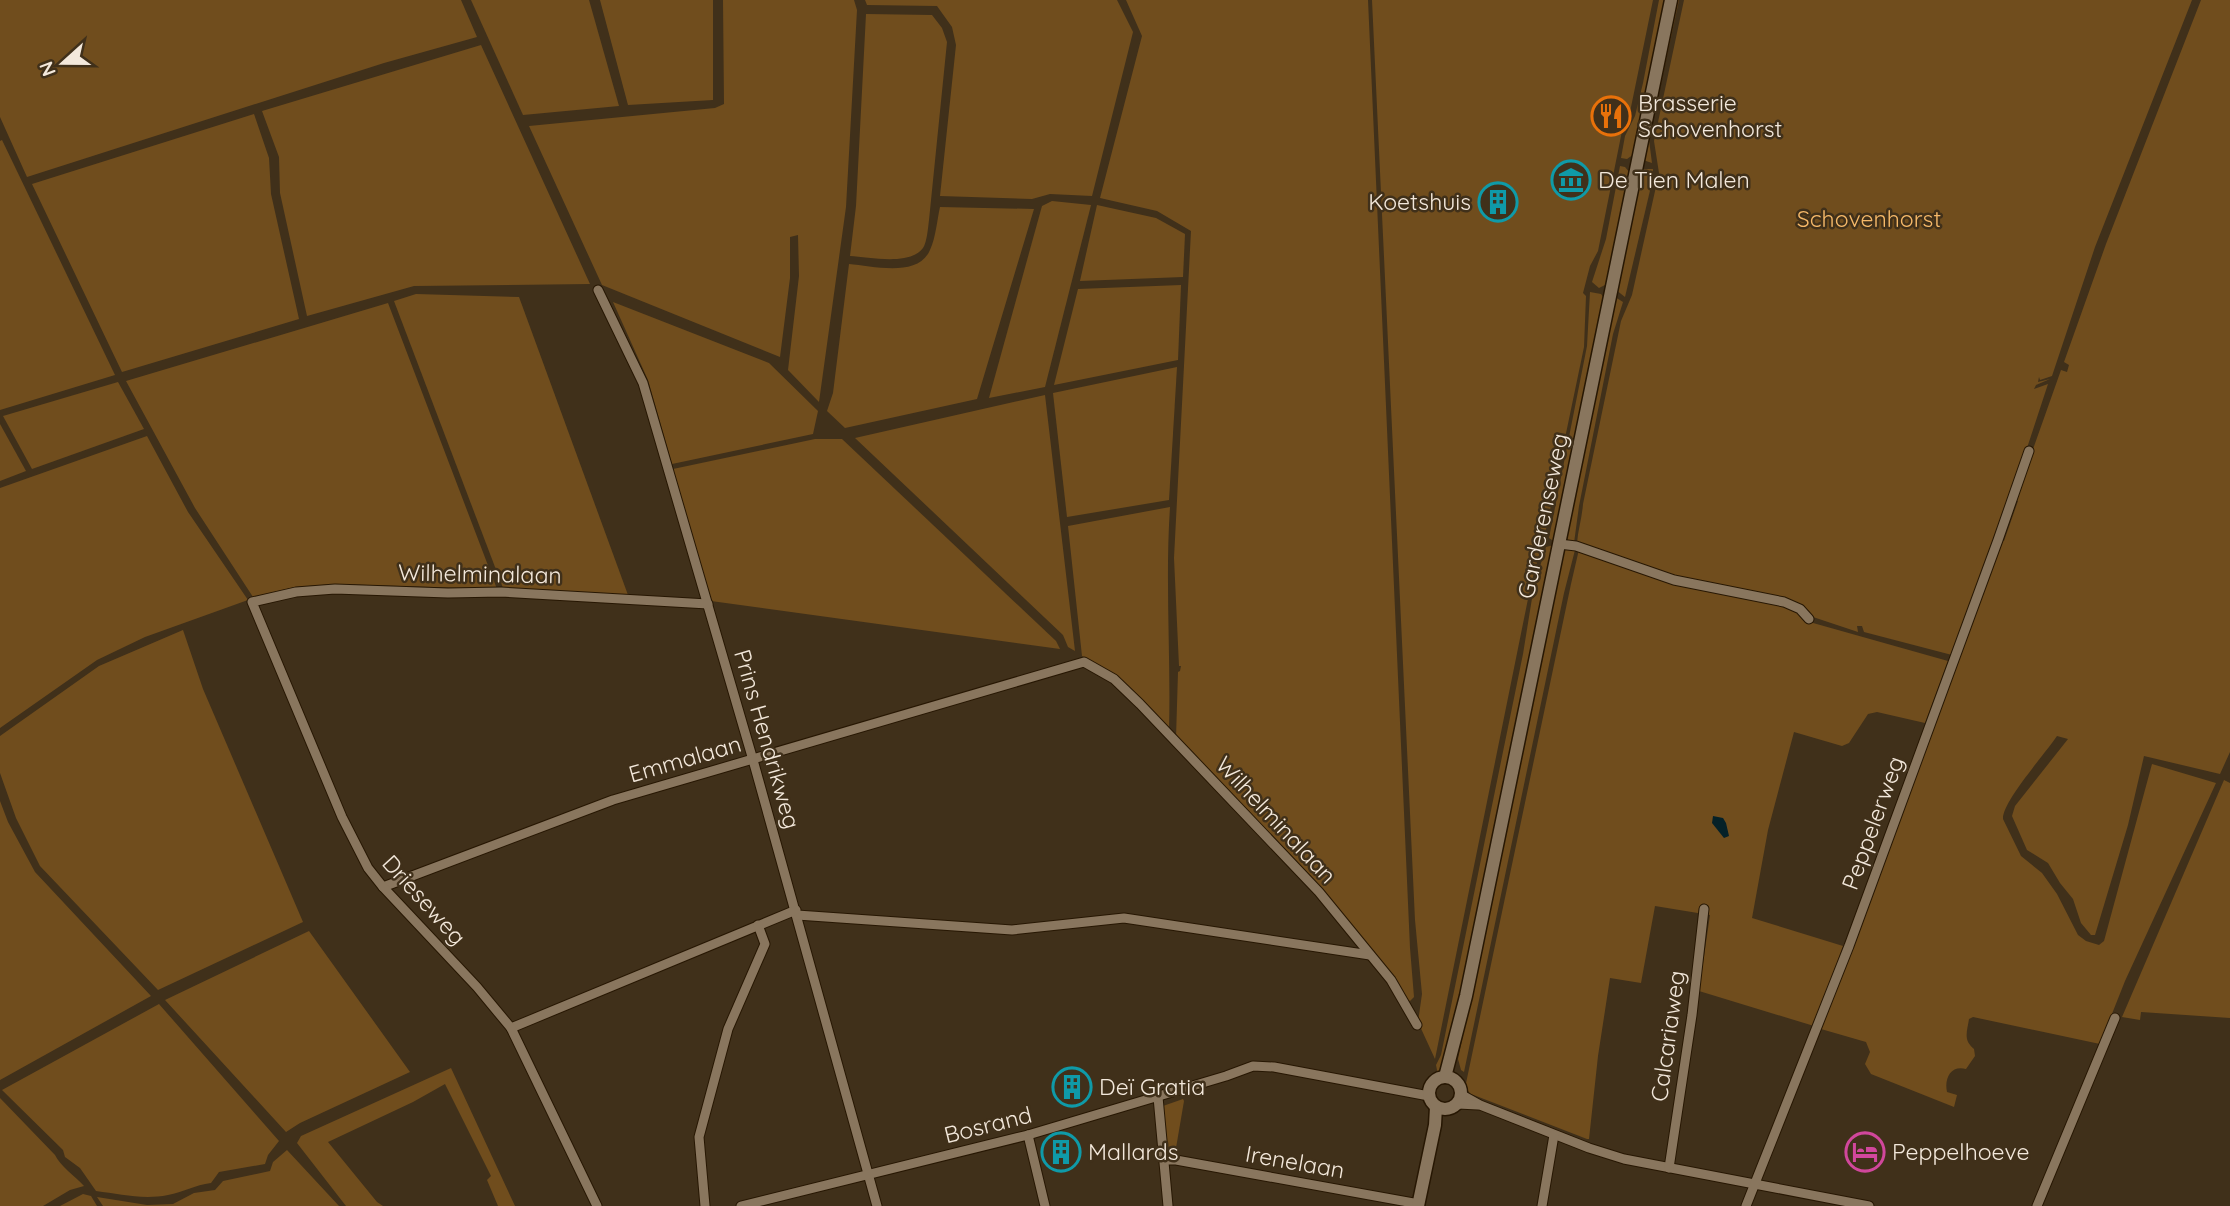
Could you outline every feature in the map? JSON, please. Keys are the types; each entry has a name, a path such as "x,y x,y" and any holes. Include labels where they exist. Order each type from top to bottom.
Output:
{"main road":[{"name":"Garderenseweg","path":"1448,1077 1671,0"},
{"path":"1418,1205 1435,1125 1434,1100 1434,1081 1448,1077 1460,1085 1460,1099 1434,1100"}],"street":[{"name":"Prins Hendrikweg","path":"598,290 643,383 753,760 877,1206"},
{"name":"Peppelerweg","path":"1746,1206 1849,946 2029,451"},
{"path":"1559,544 1576,546 1674,580 1784,602 1800,609 1809,619"},
{"name":"Wilhelminalaan","path":"252,602 296,592 335,589 501,592 708,604"},
{"name":"Drieseweg","path":"252,602 342,817 368,868 511,1028 597,1206"},
{"name":"Wilhelminalaan","path":"1084,662 1114,679 1140,704 1319,892 1391,980 1417,1025"},
{"name":"Emmalaan","path":"383,887 614,800 1084,662"},
{"name":"Calcariaweg","path":"1669,1168 1692,1015 1704,909"},
{"path":"511,1028 758,925 796,913 1012,930 1124,918 1370,955"},
{"path":"705,1206 699,1137 729,1029 765,944 758,925"},
{"path":"2038,1206 2115,1018"},
{"name":"Bosrand","path":"741,1206 1028,1135 1253,1066 1274,1067 1407,1091 1434,1100"},
{"path":"1158,1097 1168,1206"},
{"path":"1460,1099 1598,1152 1869,1206"},
{"path":"1028,1135 1045,1206"},
{"path":"1542,1206 1554,1135"},
{"name":"Irenelaan","path":"1164,1160 1418,1205"}],"green space":[{"path":"0,0 461,0 477,37 384,63 27,177 0,117"},
{"path":"471,0 589,0 619,106 523,115"},
{"path":"600,0 713,0 713,100 628,105"},
{"path":"723,0 854,0 857,10 846,207 819,402 788,370 799,276 798,235 790,237 790,278 780,357 602,285 529,126 715,108 724,104"},
{"path":"865,0 1117,0 1133,32 1092,196 1050,194 1032,199 940,196 956,45 952,27 937,6 867,5"},
{"path":"1126,0 1368,0 1414,997 1410,1001 1394,979 1176,738 1178,672 1181,666 1174,558 1191,231 1157,211 1100,198 1142,36"},
{"path":"1372,0 1653,0 1630,112 1622,131 1598,251 1590,266 1583,293 1586,296 1584,347 1545,534 1531,584 1435,1059 1418,1022 1422,994 1415,920"},
{"path":"1659,0 1664,0 1634,154 1627,159 1621,158 1625,136 1635,116 1643,83"},
{"path":"1677,0 1649,140 1652,163 1643,160"},
{"name":"Schovenhorst","path":"1684,0 2192,0 2095,247 2052,376 2040,380 2039,377 2038,382 2050,379 2036,385 2034,389 2048,384 1952,655 1864,632 1862,626 1857,626 1858,632 1801,613 1806,621 1948,661 1925,723 1877,712 1868,714 1849,743 1842,746 1794,732 1768,830 1752,918 1843,946 1814,1026 1699,991 1710,915 1655,906 1641,983 1610,978 1587,1139 1471,1094 1465,1088 1580,545 1577,543 1583,504 1621,321 1632,295 1659,173 1654,141"},
{"path":"2201,0 2230,0 2230,752 2220,774 2144,756 2128,825 2095,935 2091,935 2081,923 2073,899 2048,863 2027,850 2012,816 2015,806 2068,739 2057,736 2016,790 2003,819 2021,856 2042,873 2057,894 2078,935 2099,945 2104,941 2152,764 2216,783 2125,981 2100,1044 1973,1017 1969,1019 1967,1036 1975,1056 1966,1069 1953,1071 1947,1082 1947,1092 1957,1095 1954,1107 1871,1074 1865,1064 1870,1052 1866,1042 1821,1029 2001,541 2004,541 2018,501 2015,500 2061,370 2067,372 2069,365 2064,362 2106,244"},
{"path":"866,14 932,15 942,28 947,42 926,239 917,254 899,259 850,256 856,206"},
{"path":"481,45 590,284 414,286 307,316 280,193 279,157 262,111"},
{"path":"254,114 269,158 271,194 299,319 122,372 32,184"},
{"path":"2,140 115,375 0,410 0,141"},
{"path":"1620,166 1630,173 1607,284 1599,288 1592,282 1606,239"},
{"path":"1644,169 1653,169 1652,182 1625,297 1616,290 1641,172"},
{"path":"1052,201 1091,205 1045,387 989,398 1042,206"},
{"path":"1097,205 1156,218 1185,234 1183,277 1080,281"},
{"path":"940,207 1034,209 977,399 845,428 827,411 833,393 849,264 894,268 916,264 924,259 935,234"},
{"path":"1181,285 1178,360 1054,385 1078,289"},
{"path":"1590,292 1601,294 1604,298 1555,542 1549,538 1587,346"},
{"path":"416,294 519,297 628,595 503,588 394,301"},
{"path":"1615,297 1623,302 1613,334 1574,543 1566,537"},
{"path":"613,302 769,363 818,411 813,434 672,464 648,380"},
{"path":"388,303 497,589 335,584 295,587 253,597 195,508 126,381"},
{"path":"1177,367 1169,500 1067,517 1053,393"},
{"path":"118,382 144,429 32,469 3,416"},
{"path":"1045,395 1075,651 1068,647 1063,635 855,438"},
{"path":"0,424 26,471 0,481"},
{"path":"147,436 188,512 248,600 145,637 97,660 0,728 0,488"},
{"path":"815,439 842,439 1056,641 1060,649 711,601 673,469"},
{"path":"1170,507 1169,731 1117,677 1082,656 1068,526"},
{"path":"1554,545 1458,1007 1438,1075 1436,1065 1441,1055 1523,654 1534,586 1546,547"},
{"path":"1568,548 1575,550 1464,1072 1458,1059 1547,636 1562,551"},
{"path":"183,630 203,689 303,922 158,990 40,866 16,818 0,773 0,736 99,666"},
{"path":"2224,780 2230,783 2230,1018 2141,1012 2140,1020 2122,1017"},
{"path":"0,801 8,822 35,872 151,996 0,1080"},
{"path":"309,931 410,1072 286,1132 165,1000"},
{"path":"159,1004 279,1141 268,1155 265,1164 219,1172 211,1183 173,1194 141,1197 96,1191 80,1168 65,1157 63,1150 2,1090"},
{"path":"451,1068 515,1206 498,1206 487,1180 491,1176 445,1084 328,1142 383,1206 346,1206 297,1143 301,1136"},
{"path":"0,1098 84,1186 70,1190 43,1206 0,1206"},
{"path":"1183,1099 1176,1148 1172,1155 1166,1148 1163,1106"},
{"path":"287,1150 339,1206 103,1206 97,1197 147,1205 173,1204 194,1193 215,1190 223,1181 270,1171 273,1162"},
{"path":"83,1194 91,1196 97,1206 60,1206"}],"water":[{"path":"1713,816 1723,818 1729,836 1724,838 1712,823"}],"place":[{"name":"Brasserie Schovenhorst","path":"1611,116"},
{"name":"De Tien Malen","path":"1571,180"},
{"name":"Koetshuis","path":"1498,202"},
{"name":"Deï Gratia","path":"1072,1087"},
{"name":"Mallards","path":"1061,1152"},
{"name":"Peppelhoeve","path":"1865,1152"}]}
